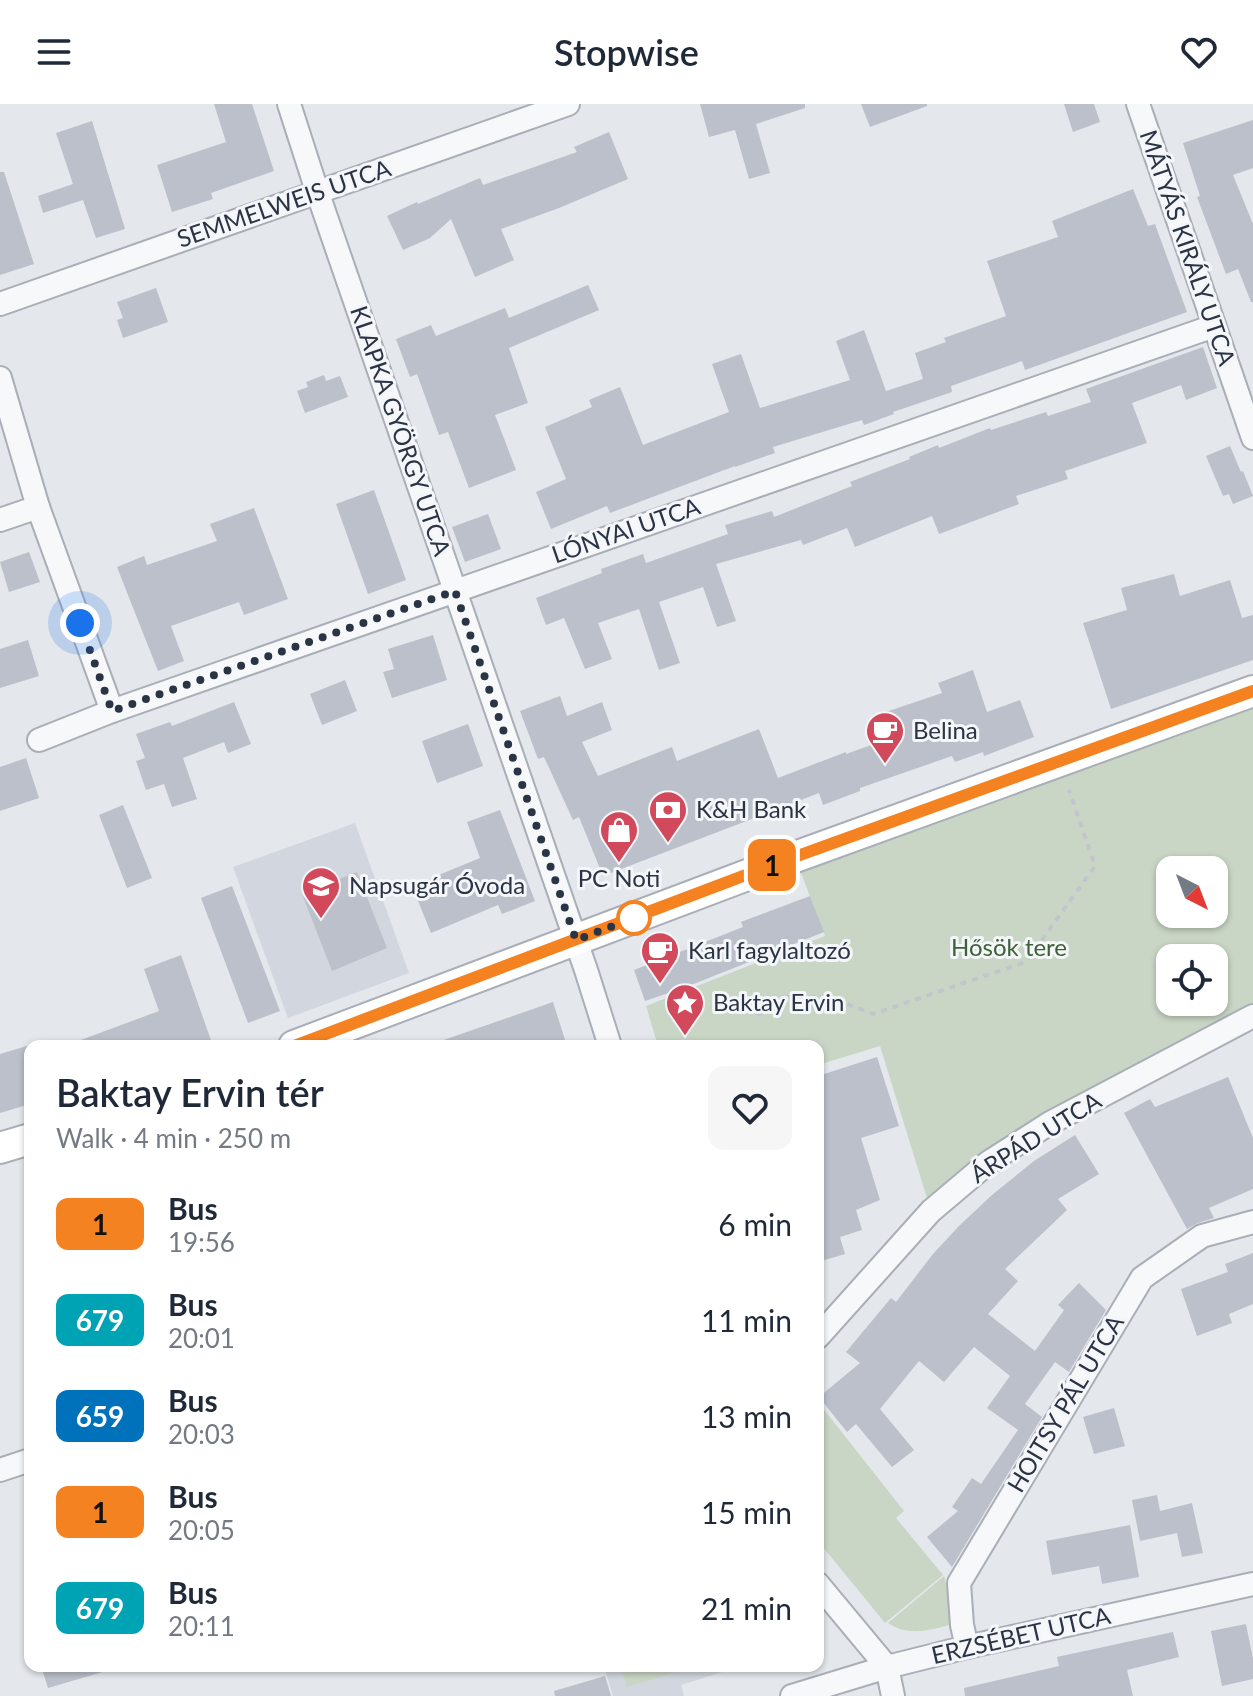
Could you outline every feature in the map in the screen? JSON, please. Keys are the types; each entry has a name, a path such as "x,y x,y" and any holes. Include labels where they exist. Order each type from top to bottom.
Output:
{"main road":[{"path":"310,1040 780,862 1253,691"},
{"path":"0,1148 24,1141"}],"street":[{"name":"KLAPKA GYÖRGY UTCA","path":"289,104 608,1040"},
{"name":"SEMMELWEIS UTCA","path":"0,304 568,104"},
{"name":"MÁTYÁS KIRÁLY UTCA","path":"1138,104 1253,438"},
{"name":"LÓNYAI UTCA","path":"39,740 112,711 1214,326"},
{"path":"0,378 38,507 112,711"},
{"path":"0,520 38,507"},
{"name":"ÁRPÁD UTCA","path":"824,1330 931,1211 989,1162 1050,1123 1253,1016"},
{"name":"HOITSY PÁL UTCA","path":"967,1647 959,1583 1142,1278 1202,1236 1253,1222"},
{"path":"0,1470 24,1462"},
{"name":"ERZSÉBET UTCA","path":"792,1696 967,1647 1253,1584"},
{"path":"824,1591 887,1667 893,1696"}],"path":[{"path":"757,1015 789,997 842,1002 873,1014 1026,962 1095,866 1069,790"}],"shaded area":[{"name":"Napsugár Óvoda","path":"355,823 409,973 288,1018 233,867"},
{"path":"606,1672 722,1672 681,1685 684,1696 613,1696"}],"green space":[{"name":"Hősök tere","path":"1253,679 1253,1016 1050,1123 931,1211 880,1046 824,1063 824,1040 656,1040 646,1006 825,936 795,857"},
{"path":"824,1410 904,1511 896,1518 943,1575 885,1623 824,1548"},
{"path":"944,1576 957,1623 913,1631 888,1623"},
{"path":"623,1672 675,1672 627,1687"}],"building":[{"path":"214,104 252,104 274,171 211,193 213,199 172,212 157,165 226,142"},
{"path":"700,104 805,104 805,108 756,124 770,173 749,179 735,130 709,137"},
{"path":"861,104 927,104 927,106 870,127"},
{"path":"1064,104 1094,104 1100,122 1073,132"},
{"path":"1253,120 1253,168 1233,175 1253,224 1251,302 1238,269 1226,274 1197,197 1200,196 1183,143"},
{"path":"92,121 125,229 96,238 83,200 43,213 38,196 73,184 56,133"},
{"path":"609,132 628,179 501,229 514,260 475,277 451,219 430,238 403,250 387,216 480,178 483,185 577,152 574,147"},
{"path":"0,172 4,172 34,264 0,275"},
{"path":"1133,189 1148,226 1155,224 1187,312 1025,370 1022,361 951,386 952,392 864,425 862,420 773,447 775,453 610,513 607,506 551,529 536,492 566,479 545,427 592,407 589,400 620,387 643,445 729,412 712,364 741,354 760,408 850,380 836,341 864,330 886,391 923,379 915,353 946,342 944,338 1006,316 987,261 1058,237 1052,221"},
{"path":"588,285 599,310 509,348 528,403 495,415 516,470 469,488 448,432 439,435 417,374 410,377 396,339 431,325 436,336 505,308 509,318"},
{"path":"156,288 168,322 123,338 117,320 123,318 117,302"},
{"path":"1203,347 1217,388 1186,400 1181,385 1132,403 1147,443 1065,471 1068,479 1016,496 1019,504 939,534 932,516 855,547 847,528 803,545 801,540 716,564 736,621 717,627 703,587 659,602 680,663 659,670 639,609 598,623 612,659 585,669 564,618 546,625 536,598 602,573 601,569 643,554 646,563 728,534 725,525 772,511 774,517 852,486 850,482 938,445 939,448 990,428 1046,412 1048,416 1091,402 1086,389"},
{"path":"324,375 326,381 340,376 348,397 305,413 297,391 308,387 306,382"},
{"path":"1230,446 1253,496 1233,504 1229,494 1223,496 1206,456"},
{"path":"374,490 406,580 368,594 336,504"},
{"path":"254,508 288,599 244,615 239,602 171,626 184,661 158,671 117,567 144,556 147,565 217,541 210,524"},
{"path":"488,514 501,549 465,562 452,527"},
{"path":"29,552 40,582 9,592 0,562"},
{"path":"1174,574 1180,596 1230,580 1242,618 1253,615 1253,660 1111,709 1083,623 1127,610 1121,588"},
{"path":"433,635 447,680 392,698 383,672 394,669 388,649"},
{"path":"28,640 39,676 0,688 0,649"},
{"path":"973,670 987,712 1020,700 1034,737 984,756 983,752 955,762 952,756 860,788 860,791 823,805 819,793 603,876 579,817 573,820 544,757 538,759 520,711 560,696 567,716 602,702 612,730 582,742 598,776 672,747 677,761 759,729 778,778 888,739 880,714 942,693 938,683"},
{"path":"345,680 357,711 322,725 310,694"},
{"path":"234,702 251,744 228,753 224,742 183,758 197,799 172,807 164,784 146,790 136,761 145,758 136,734 170,722 172,726"},
{"path":"468,724 483,766 437,783 422,741"},
{"path":"26,758 39,798 0,811 0,767"},
{"path":"123,805 152,878 127,888 99,815"},
{"path":"500,810 535,901 502,914 498,905 431,933 412,886 480,858 467,822"},
{"path":"357,872 387,948 332,971 302,894"},
{"path":"232,886 280,1011 248,1023 201,898"},
{"path":"810,896 824,932 645,1001 634,970 743,927 741,922"},
{"path":"181,955 211,1040 81,1040 159,1011 144,969"},
{"path":"553,1002 565,1040 444,1040"},
{"path":"24,1047 24,1106 0,1113 0,1054"},
{"path":"877,1057 899,1126 861,1138 880,1200 856,1210 862,1230 840,1237 845,1254 824,1260 824,1074"},
{"path":"1228,1077 1253,1138 1253,1189 1209,1208 1214,1218 1187,1229 1124,1113 1150,1099 1155,1107"},
{"path":"1075,1135 1099,1174 1058,1199 1067,1210 1005,1269 1018,1281 988,1314 1035,1351 1064,1310 1058,1305 1079,1283 1106,1310 1069,1372 1055,1362 1025,1404 1042,1417 952,1567 927,1537 958,1511 952,1507 972,1478 981,1484 1018,1430 987,1408 1010,1376 974,1347 944,1382 919,1361 880,1409 914,1450 892,1467 856,1424 847,1432 824,1403 824,1393 860,1363 846,1352 891,1298 896,1302 959,1226 1034,1161"},
{"path":"1253,1253 1253,1304 1229,1314 1232,1323 1197,1336 1181,1289 1228,1272 1225,1264"},
{"path":"1114,1408 1125,1446 1094,1454 1083,1417"},
{"path":"1157,1495 1160,1511 1192,1503 1203,1553 1182,1557 1177,1533 1140,1541 1132,1500"},
{"path":"1130,1525 1139,1577 1102,1584 1099,1566 1052,1575 1046,1541"},
{"path":"1246,1624 1253,1659 1253,1679 1222,1686 1211,1631"},
{"path":"1173,1632 1179,1657 1127,1670 1133,1696 965,1696 964,1688 1059,1666 1057,1657"},
{"path":"43,1672 103,1672 48,1688"},
{"path":"605,1676 611,1696 555,1696 554,1691"}],"bus line":[{"name":"1","path":"310,1040 767,867 1253,691"}],"place":[{"name":"Belina","path":"885,765"},
{"name":"K&H Bank","path":"668,844"},
{"name":"PC Noti","path":"619,864"},
{"name":"Napsugár Óvoda","path":"321,920"},
{"name":"Karl fagylaltozó","path":"660,985"},
{"name":"Baktay Ervin","path":"685,1037"}],"route":[{"path":"80,623 112,711 455,591 576,940 634,918"}]}
